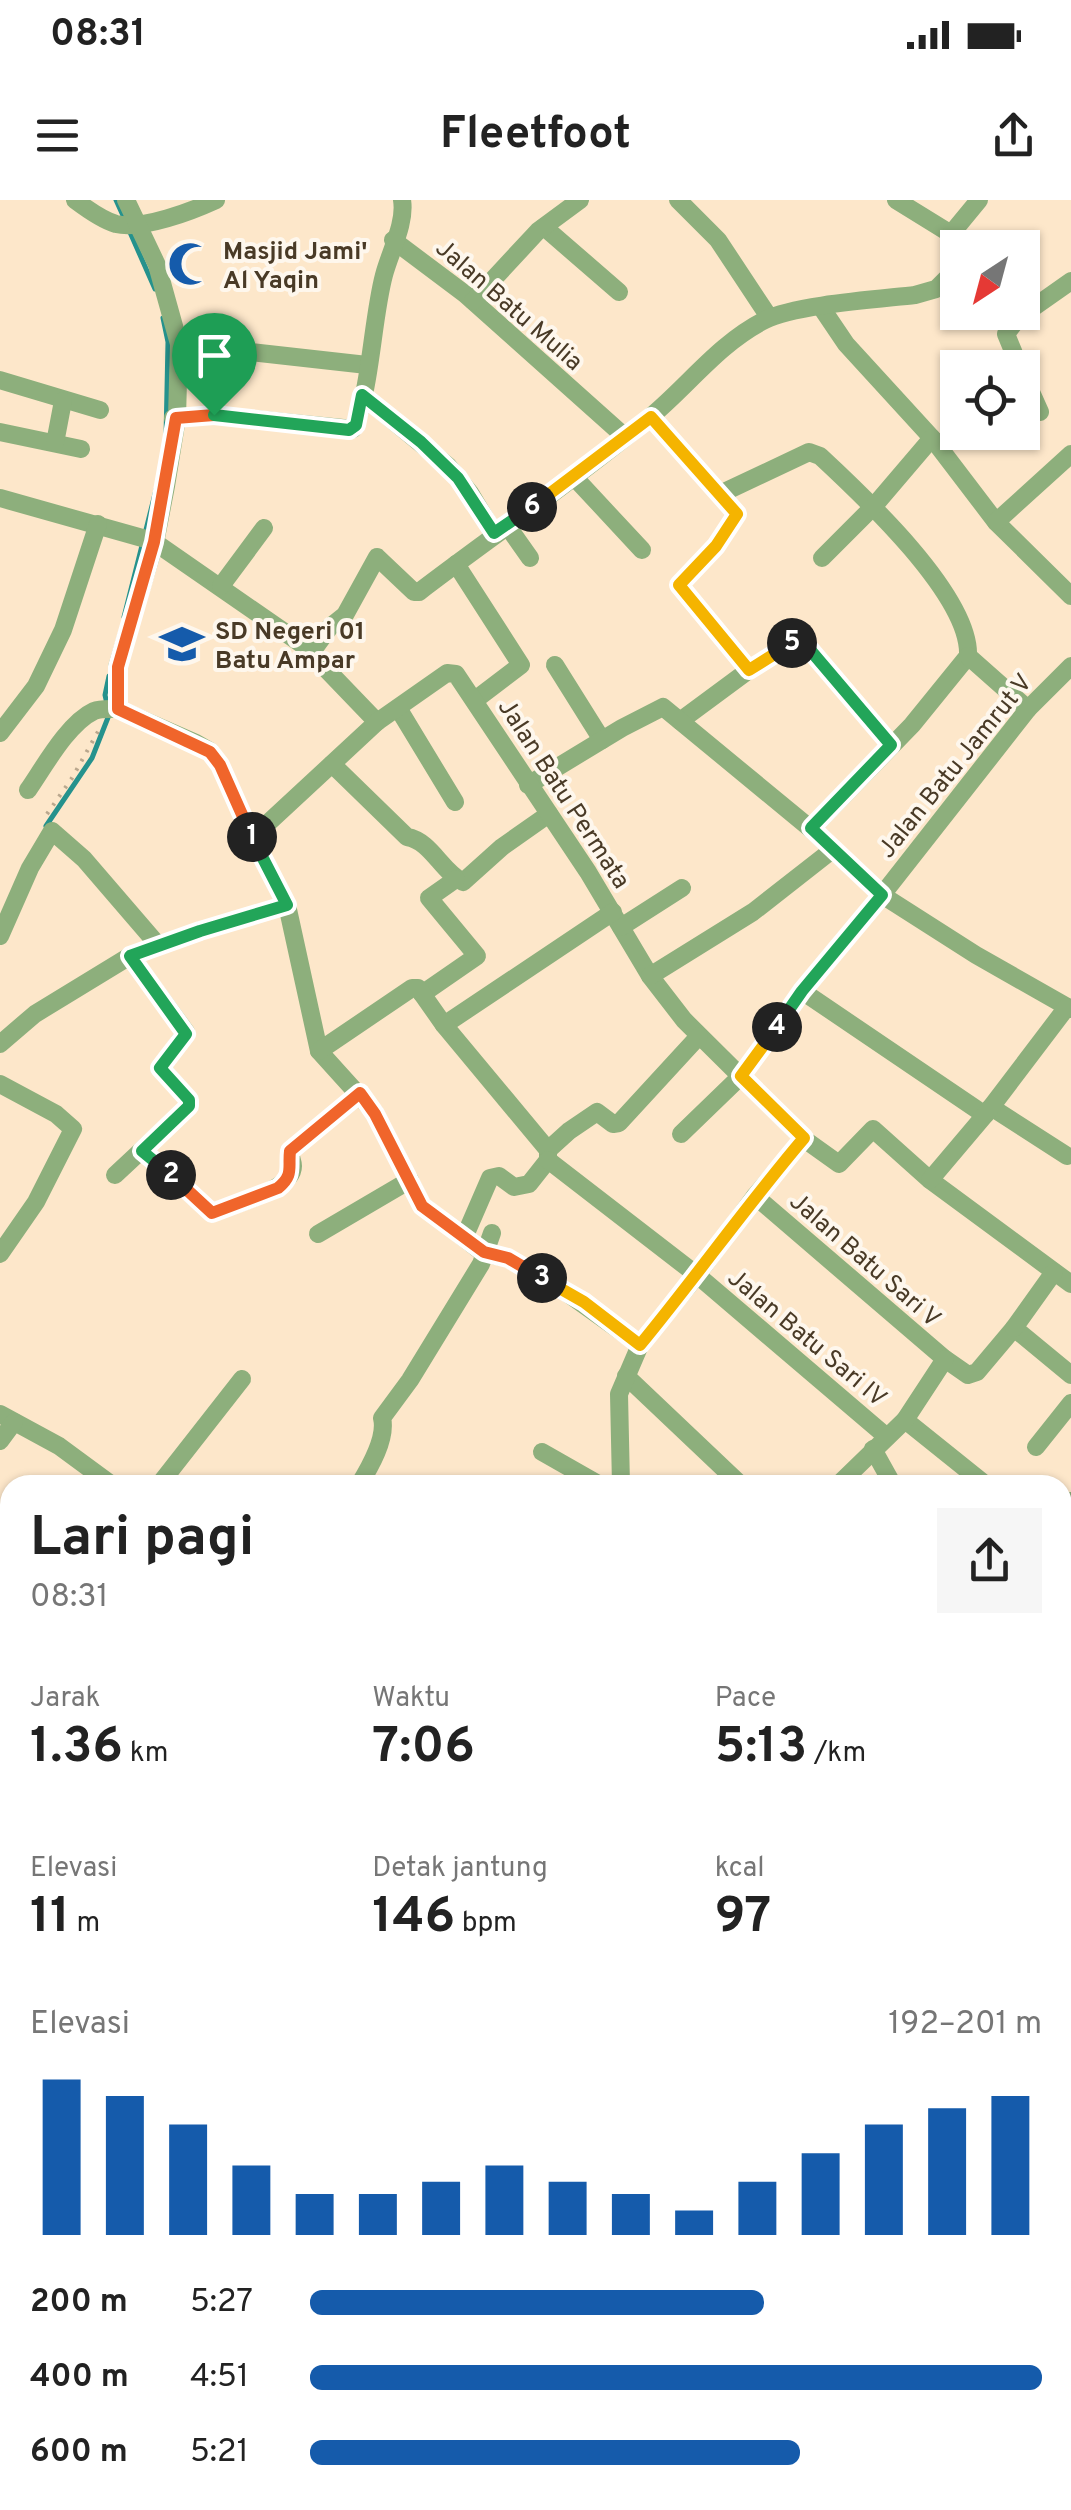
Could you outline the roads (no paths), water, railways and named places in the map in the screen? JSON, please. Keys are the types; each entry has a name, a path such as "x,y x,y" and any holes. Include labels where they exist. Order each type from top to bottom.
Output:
{"street":[{"path":"75,200 131,224 192,211 216,200"},
{"path":"108,709 154,542 174,418 179,344 170,304 131,224 126,200"},
{"path":"473,301 544,226 580,200"},
{"path":"678,200 718,240 769,317"},
{"path":"896,200 941,230"},
{"path":"963,230 979,200"},
{"path":"174,418 214,415 349,430 356,425 404,201"},
{"path":"544,226 619,292"},
{"name":"Jalan Batu Mulia","path":"394,240 473,301 624,436"},
{"path":"1040,301 1071,282"},
{"path":"310,652 345,615 377,557 416,593 574,478 651,417 701,366 769,317 915,294 940,284"},
{"path":"822,307 846,344 932,438 996,522 1071,596"},
{"path":"179,344 367,364"},
{"path":"0,380 100,410"},
{"path":"362,395 421,442 530,558"},
{"path":"55,443 63,402"},
{"path":"651,417 737,514 716,546 679,585 749,670"},
{"path":"0,432 81,449"},
{"path":"822,558 874,506 932,438"},
{"path":"720,494 809,452 820,456 908,543 936,581 969,642 968,656 912,725 811,828"},
{"path":"996,522 1071,454"},
{"path":"574,478 642,550"},
{"path":"0,498 154,542 310,652 377,722"},
{"path":"0,734 36,686 64,630 98,524"},
{"path":"221,586 264,528"},
{"path":"456,564 521,665 475,700"},
{"path":"680,722 749,670 800,638 891,745"},
{"path":"968,656 1028,709"},
{"path":"555,665 602,740"},
{"name":"Jalan Batu Jamrut V","path":"681,1134 741,1076 802,991 1028,709 1071,666"},
{"name":"Jalan Batu Permata","path":"252,838 377,722 447,673 456,674 617,919 650,976 699,1036 804,1138 839,1164 872,1128 930,1180"},
{"path":"398,708 456,802"},
{"path":"528,785 663,708 811,828 831,851 882,895 1069,1008 930,1180 1071,1284"},
{"path":"28,790 65,737 93,711 108,709 210,752 220,765 287,905 318,1051 375,1114 422,1206 560,1288 640,1345"},
{"path":"332,764 407,837 420,840 463,882 502,846 549,814"},
{"path":"0,936 48,825 84,859 158,945"},
{"path":"650,976 753,912 831,851"},
{"path":"318,1051 412,988 418,988 422,994 476,956 429,898 456,878"},
{"path":"444,1025 617,919 682,888"},
{"path":"0,1044 35,1014 130,956 287,905"},
{"path":"116,1175 189,1106 189,1100 160,1068 186,1034 130,956"},
{"path":"802,991 988,1111 1067,1156"},
{"name":"Jalan Batu Sari IV","path":"422,994 548,1155 697,1276 880,1443"},
{"path":"466,1231 494,1176 514,1186 529,1184 569,1131 597,1112 613,1124 620,1122 699,1036"},
{"path":"0,1084 56,1114 73,1130 36,1202 0,1254"},
{"path":"142,1151 212,1213 278,1188 293,1166 290,1151 360,1093"},
{"path":"621,1475 619,1394 640,1345 804,1138"},
{"path":"318,1234 410,1180"},
{"name":"Jalan Batu Sari V","path":"755,1196 946,1359"},
{"path":"364,1475 384,1428 382,1418 410,1380 480,1264 487,1244"},
{"path":"848,1475 905,1420 946,1359 970,1376 977,1372 1054,1272"},
{"path":"1014,1328 1071,1375"},
{"path":"626,1376 731,1475"},
{"path":"168,1475 242,1379"},
{"path":"1036,1447 1071,1403"},
{"path":"0,1441 7,1418 58,1446 98,1475"},
{"path":"905,1420 974,1475"},
{"path":"880,1443 890,1475"},
{"path":"542,1452 582,1475"}],"waterway":[{"path":"116,200 125,220"},
{"path":"129,230 155,289"},
{"path":"163,318 168,342 166,437"},
{"path":"124,617 158,482"},
{"path":"107,704 109,676"},
{"path":"46,826 92,758 109,715"}],"place":[{"name":"Masjid Jami' Al Yaqin","path":"190,264"},
{"name":"SD Negeri 01 Batu Ampar","path":"182,644"}]}
